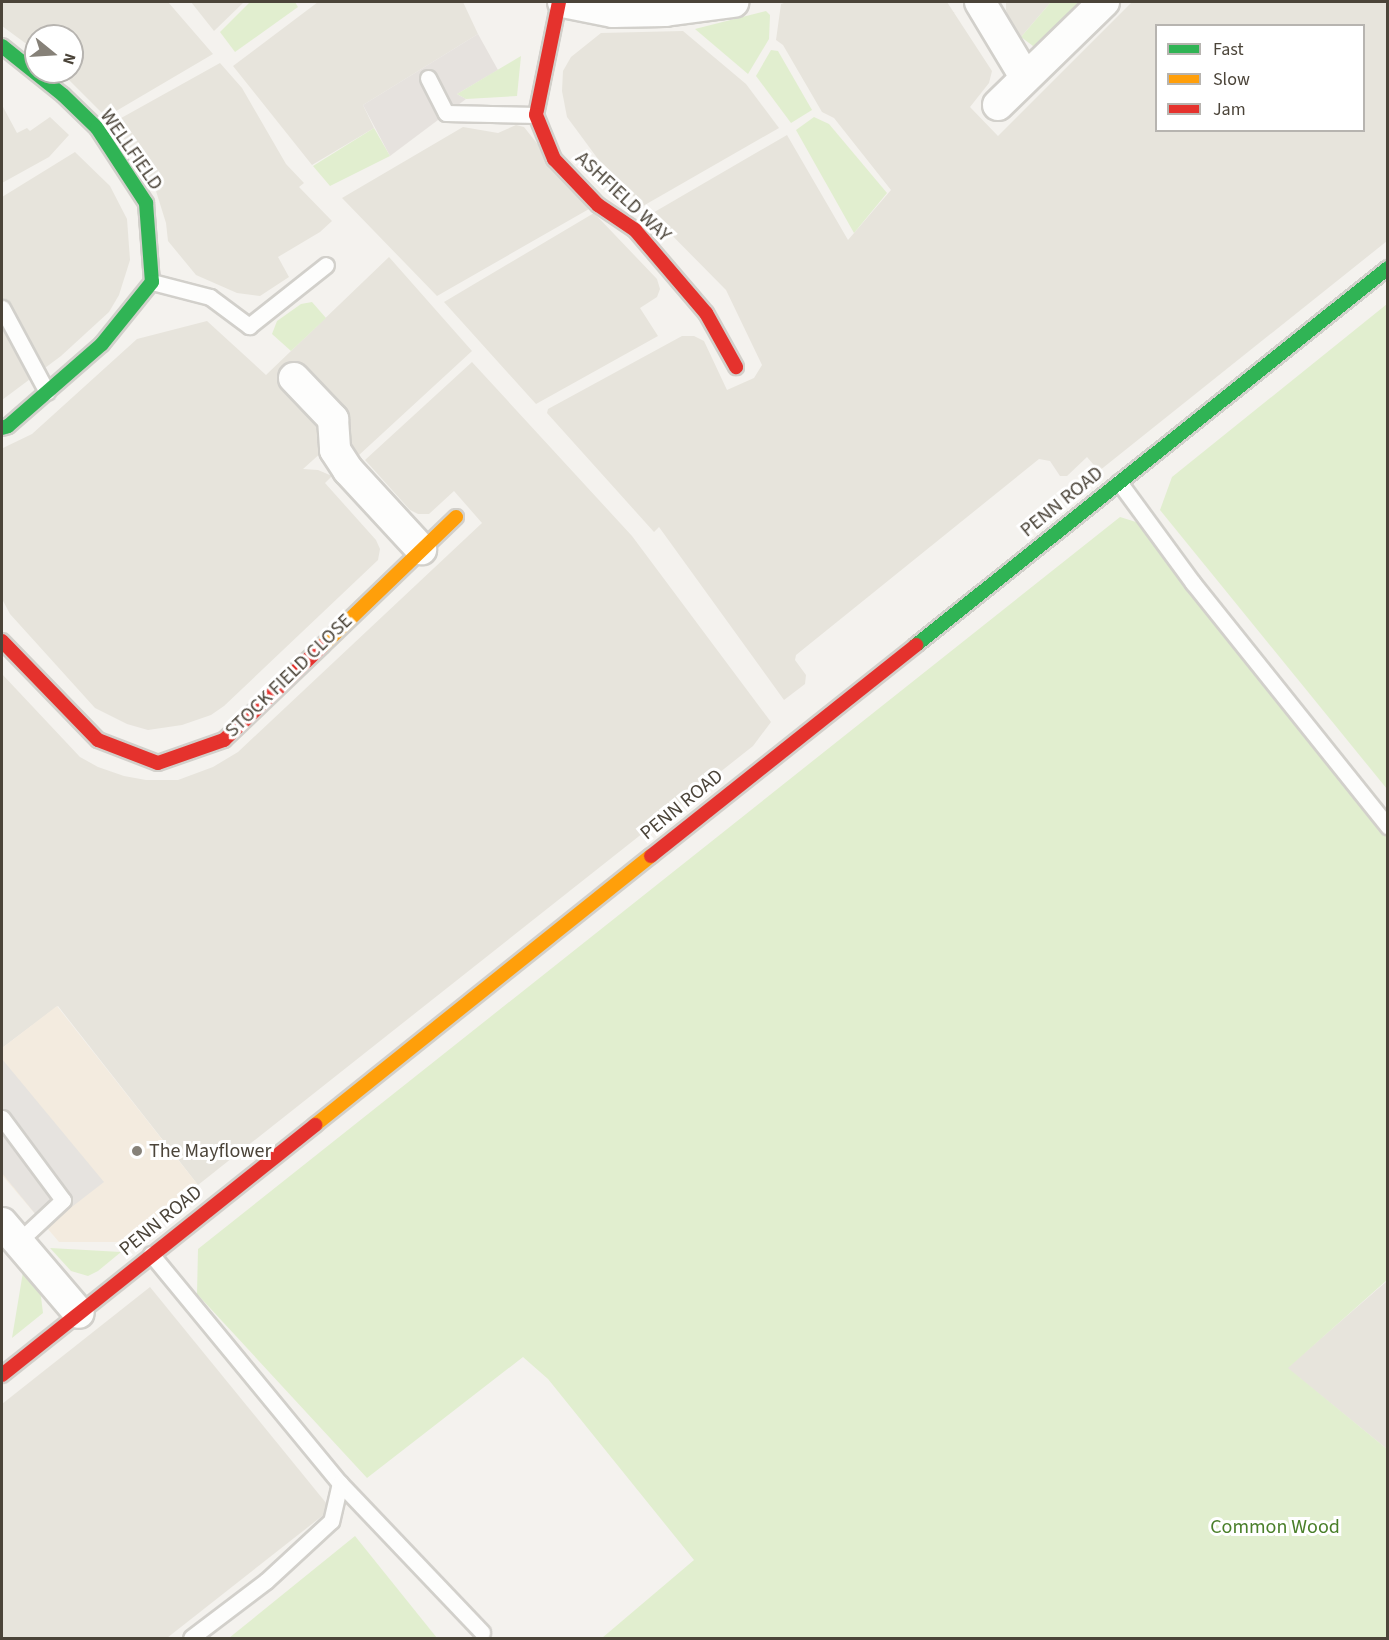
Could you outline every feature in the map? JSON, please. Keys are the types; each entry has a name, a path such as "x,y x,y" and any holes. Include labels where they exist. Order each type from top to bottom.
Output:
{"main road":[{"path":"536,115 561,2"},
{"name":"WELLFIELD","path":"2,46 63,95 97,128 146,203 152,282"},
{"name":"ASHFIELD WAY","path":"536,115 554,159 598,205 635,230 706,313 736,367"},
{"name":"PENN ROAD","path":"2,1375 1388,268"},
{"path":"2,428 8,426 102,344 152,282"},
{"name":"STOCK FIELD CLOSE","path":"2,640 98,740 158,763 224,740 456,518"}],"street":[{"path":"561,2 613,12 665,10 733,2"},
{"path":"980,2 1025,77"},
{"path":"998,105 1104,2"},
{"path":"294,378 333,419 335,450 348,470 422,549"},
{"path":"10,1232 79,1313"}],"lane":[{"path":"428,78 447,113 536,115"},
{"path":"152,282 210,297 249,326 326,265"},
{"path":"2,308 47,392"},
{"path":"1119,482 1193,583 1388,826"},
{"path":"2,1118 63,1200 10,1232"},
{"path":"151,1254 340,1484 482,1632"},
{"path":"191,1638 266,1581 331,1521 340,1484"}],"shaded area":[{"path":"2,2 168,2 213,54 106,117 73,84 84,84 84,24 24,24 24,42 2,26"},
{"path":"191,2 244,2 214,31"},
{"path":"318,2 463,2 478,34 363,105 374,128 312,165 233,66"},
{"path":"787,2 947,2 992,71 989,83 970,107 998,136 1132,2 1387,2 1387,241 1099,471 1087,457 1067,476 1060,476 1050,461 1039,459 796,655 795,660 806,675 805,684 784,700 659,527 654,532 547,413 548,409 682,336 694,336 704,341 727,390 754,378 762,365 726,290 651,214 787,135 848,240 891,190 834,118 822,112 783,45 776,40 781,4"},
{"path":"1006,2 1051,2 1021,37 1009,19"},
{"path":"683,31 746,84 779,128 643,206 598,159 567,117 562,91 563,71 571,57 601,33"},
{"path":"478,34 498,70 457,94 466,99 390,156 363,105"},
{"path":"220,63 242,88 286,164 304,183 299,187 332,221 320,232 278,257 289,277 260,296 237,293 196,275 168,241 166,223 156,191 114,122"},
{"path":"2,105 17,133 27,128 30,131 50,117 69,135 49,157 2,183"},
{"path":"516,125 524,127 589,209 437,296 342,198 463,127 498,133"},
{"path":"75,152 110,186 127,219 130,260 119,295 109,312 61,356 2,400 2,197"},
{"path":"594,213 657,279 660,289 657,297 640,308 658,336 536,404 444,302"},
{"path":"389,257 472,351 346,467 333,442 303,469 318,470 332,476 325,483 376,540 380,549 378,560 224,706 211,715 182,725 148,730 127,724 95,708 10,614 2,599 3,448 32,434 137,339 207,321 266,375"},
{"path":"472,362 632,536 771,722 753,746 198,1185 58,1006 2,1048 2,674 80,757 98,767 124,776 146,780 178,780 213,767 238,752 482,523 454,491 429,514 418,514 410,510 365,460"},
{"path":"57,1006 198,1185 126,1242 59,1242 2,1175 2,1048"},
{"path":"2,1059 104,1182 46,1227 2,1173"},
{"path":"1387,1281 1387,1449 1287,1368"},
{"path":"150,1287 331,1509 167,1638 2,1638 2,1404"}],"green space":[{"path":"250,2 295,2 298,7 235,52 220,32"},
{"path":"1051,2 1089,2 1048,43 1033,46 1021,37"},
{"path":"766,11 770,15 769,39 748,74 695,29"},
{"path":"771,50 778,51 812,110 791,123 756,76"},
{"path":"521,56 517,96 466,99 457,94"},
{"path":"814,117 829,124 887,193 854,233 796,130"},
{"path":"374,128 390,156 330,186 313,166"},
{"path":"312,302 326,318 291,351 272,334 277,321 301,304"},
{"path":"1387,304 1387,789 1160,510 1172,477"},
{"name":"Common Wood","path":"1120,517 1149,526 1387,819 1387,1280 1288,1368 1387,1449 1387,1638 602,1638 694,1560 548,1379 523,1357 367,1478 197,1294 198,1249"},
{"path":"2,1238 39,1282 43,1313 12,1338 23,1272 2,1248"},
{"path":"50,1248 121,1252 98,1271 88,1276 71,1271"},
{"path":"355,1536 437,1638 229,1638"}],"traffic: fast":[{"path":"2,46 63,95 97,128 146,203 152,282 102,344 8,426 2,428"},
{"path":"916,645 1388,268"}],"traffic: slow":[{"path":"322,646 456,517"},
{"path":"315,1125 651,856"}],"traffic: jam":[{"path":"559,2 536,115 554,159 598,205 635,230 706,313 736,367"},
{"path":"2,641 98,740 158,763 224,740 322,646"},
{"path":"651,856 916,645"},
{"path":"2,1375 315,1125"}],"place":[{"name":"The Mayflower","path":"137,1151"}]}
